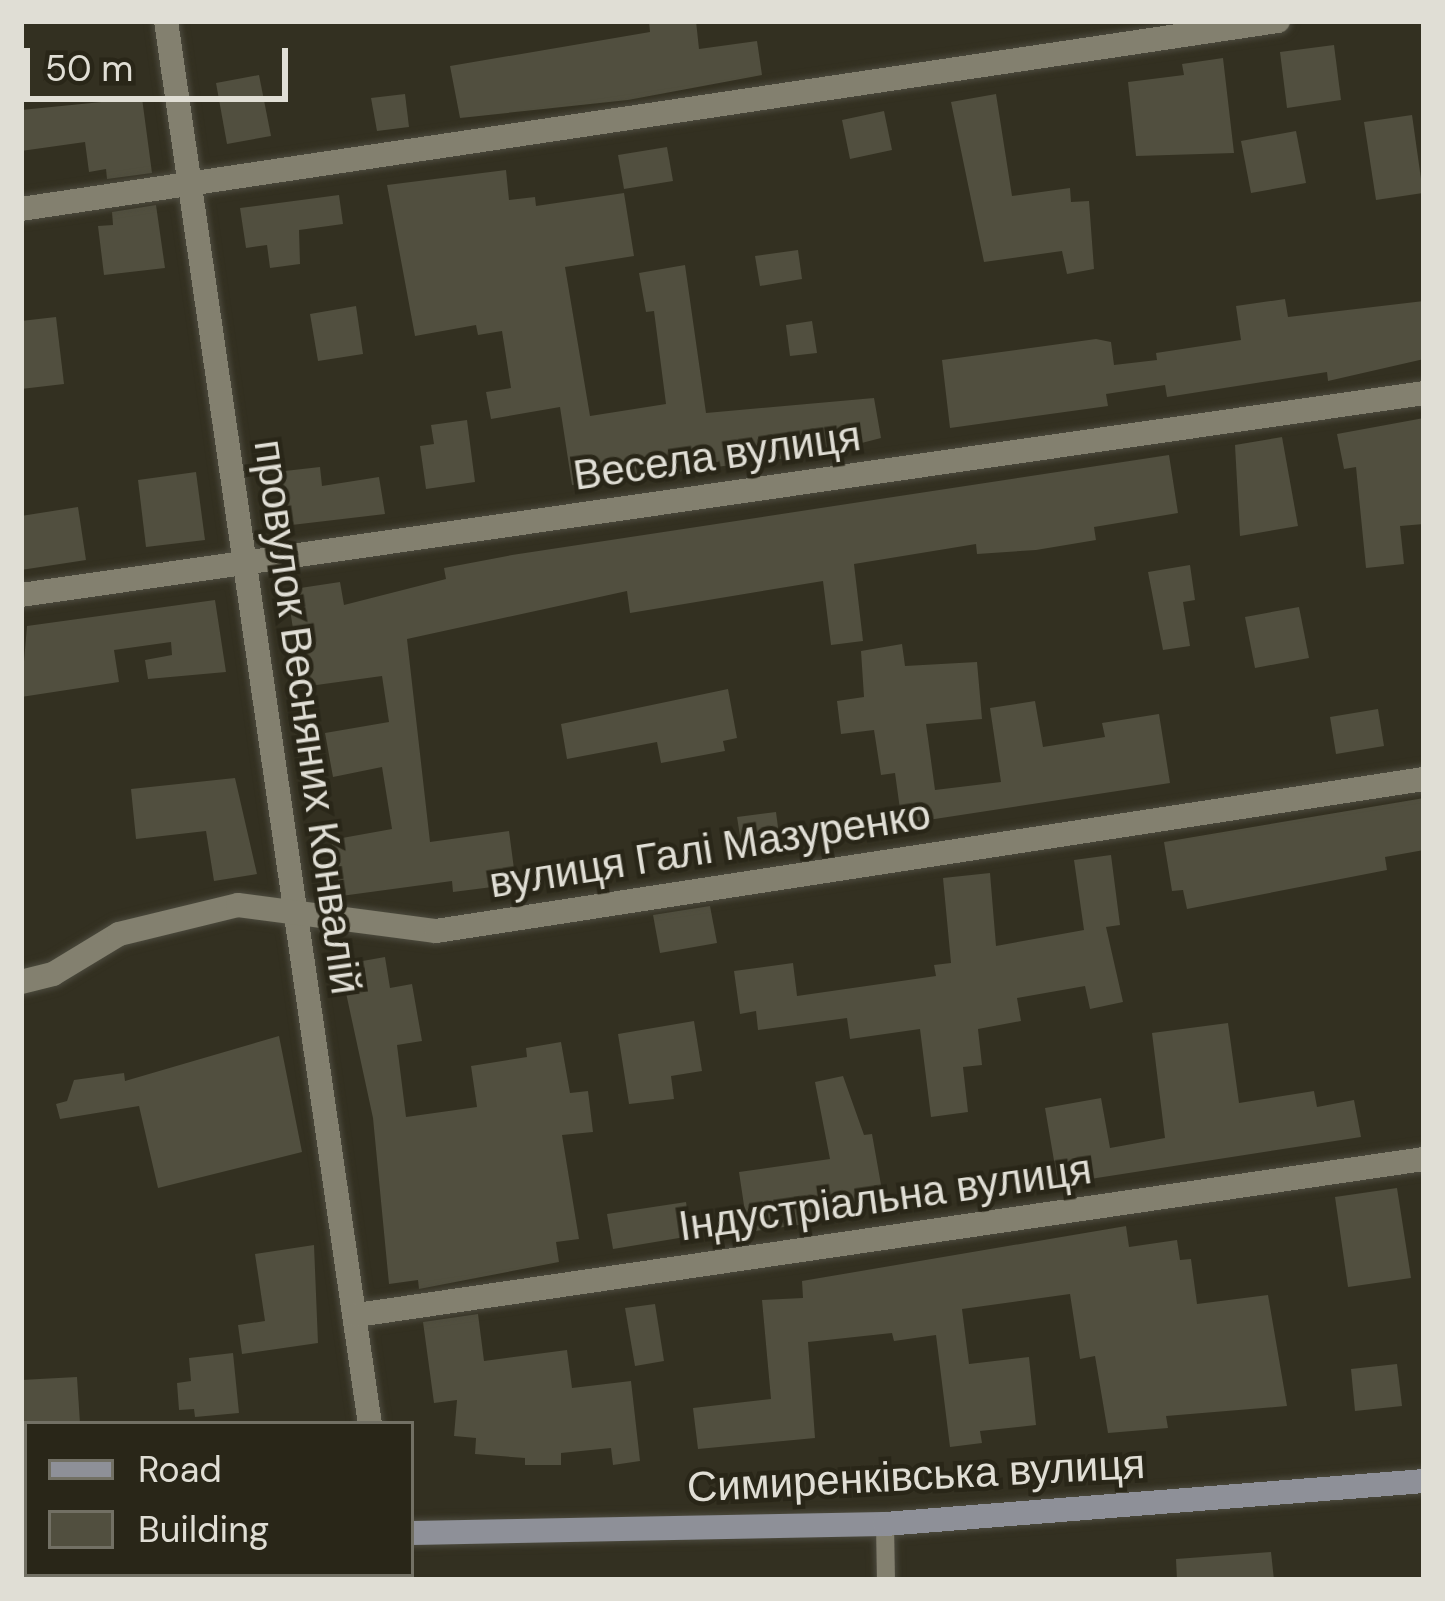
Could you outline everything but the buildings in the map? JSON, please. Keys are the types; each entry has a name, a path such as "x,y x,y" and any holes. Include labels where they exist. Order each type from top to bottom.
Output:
{"main road":[{"name":"Симиренківська вулиця","path":"414,1533 886,1524 1424,1481"}],"street":[{"name":"провулок Весняних Конвалій","path":"166,21 194,184 242,561 370,1421"},
{"path":"21,209 1278,21"},
{"name":"Весела вулиця","path":"21,596 1424,394"},
{"name":"вулиця Галі Мазуренко","path":"21,982 53,974 119,934 238,905 297,918 436,931 1424,779"},
{"name":"Індустріальна вулиця","path":"357,1315 1424,1159"}],"lane":[{"path":"886,1524 886,1580"}]}
